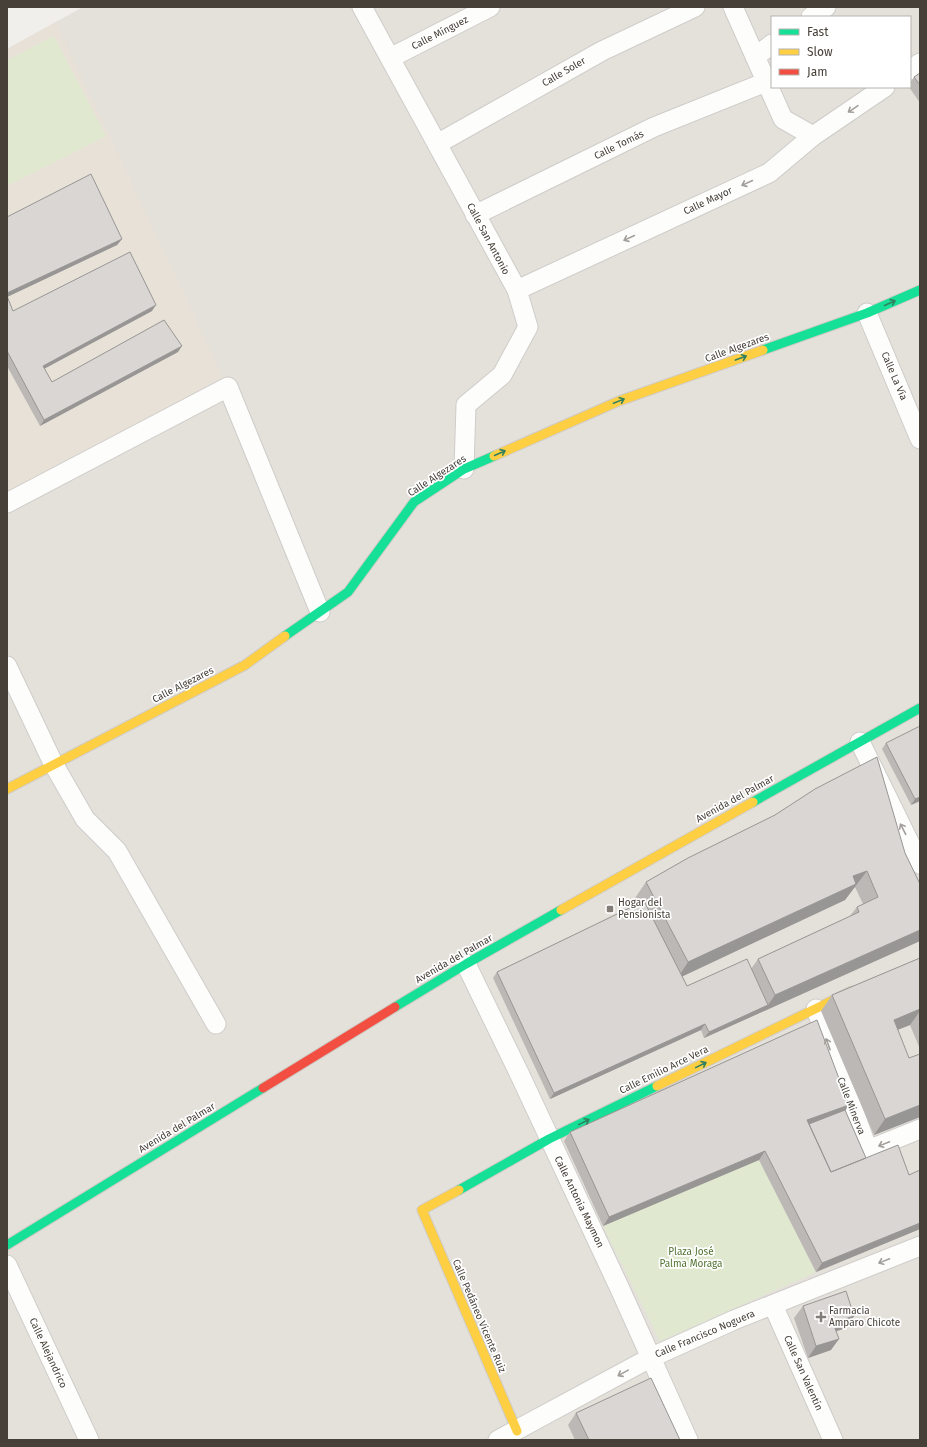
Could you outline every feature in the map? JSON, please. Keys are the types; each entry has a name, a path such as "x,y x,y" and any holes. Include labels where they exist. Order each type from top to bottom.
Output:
{"street":[{"name":"Calle San Antonio","path":"362,7 517,290 528,326 502,375 466,405 464,469"},
{"name":"Calle Mínguez","path":"390,58 490,7"},
{"name":"Calle Soler","path":"437,144 602,51 695,7"},
{"path":"733,7 783,119 813,136"},
{"path":"812,16 826,7"},
{"path":"755,57 771,45"},
{"path":"911,69 920,63"},
{"name":"Calle Tomás","path":"475,215 654,128 766,82"},
{"name":"Calle Mayor","path":"517,290 769,173 813,136 884,88"},
{"name":"Calle Algezares","path":"7,789 245,665 348,592 414,502 464,469 619,401 867,313 920,290"},
{"name":"Calle La Vía","path":"867,313 920,439"},
{"path":"7,503 228,387 320,612"},
{"path":"7,666 54,765 85,819 117,851 216,1024"},
{"name":"Avenida del Palmar","path":"7,1245 466,964 920,708"},
{"path":"860,742 919,859"},
{"name":"Calle Antonia Maymon","path":"466,964 519,1073 620,1289 688,1440"},
{"name":"Calle Emilio Arce Vera","path":"422,1210 549,1139 858,989"},
{"name":"Calle Minerva","path":"816,1009 868,1150 920,1129"},
{"name":"Calle Pedáneo Vicente Ruiz","path":"422,1210 492,1376 518,1431"},
{"name":"Calle Francisco Noguera","path":"498,1440 518,1431 650,1358 734,1320 920,1246"},
{"name":"Calle Alejandrico","path":"7,1265 89,1440"},
{"name":"Calle San Valentín","path":"773,1305 833,1440"}],"shaded area":[{"path":"83,7 920,7 920,1440 7,1440 7,49"},
{"path":"56,22 228,387 7,503 7,49"}],"green space":[{"path":"54,36 106,136 7,186 7,60"},
{"name":"Plaza José Palma Moraga","path":"759,1160 816,1272 660,1341 603,1226"}],"building":[{"path":"920,73 920,85 914,77"},
{"path":"91,174 122,239 7,293 7,217"},
{"path":"130,252 156,305 43,366 52,382 164,320 182,346 44,420 7,351 7,296 13,311"},
{"path":"920,726 920,797 915,799 886,743"},
{"path":"877,757 905,853 920,884 920,930 775,995 758,959 859,912 857,907 878,897 867,871 853,876 856,884 688,962 646,882 688,858 775,815 815,789"},
{"path":"644,901 687,986 747,959 768,1005 709,1032 705,1024 554,1093 497,972"},
{"path":"920,958 920,1009 894,1020 909,1058 920,1054 920,1105 885,1119 832,995"},
{"path":"817,1020 849,1105 807,1120 831,1172 898,1145 909,1175 920,1170 920,1223 822,1263 765,1151 609,1217 570,1132"},
{"path":"845,1110 866,1158 831,1172 809,1124"},
{"path":"846,1291 854,1316 833,1323 839,1339 816,1346 803,1306"},
{"path":"651,1378 680,1440 589,1440 576,1413"}],"traffic: fast":[{"path":"763,350 867,313 920,290"},
{"path":"285,636 348,592 414,502 464,469 494,456"},
{"path":"753,802 920,708"},
{"path":"395,1007 466,964 561,910"},
{"path":"459,1190 549,1139 657,1086"},
{"path":"7,1245 263,1088"}],"traffic: slow":[{"path":"494,456 619,401 763,350"},
{"path":"7,789 245,665 285,636"},
{"path":"561,910 753,802"},
{"path":"657,1086 852,991"},
{"path":"459,1190 422,1210 517,1431"}],"traffic: jam":[{"path":"263,1088 395,1007"}],"place":[{"name":"Hogar del Pensionista","path":"610,909"},
{"name":"Farmacia Amparo Chicote","path":"821,1317"}]}
